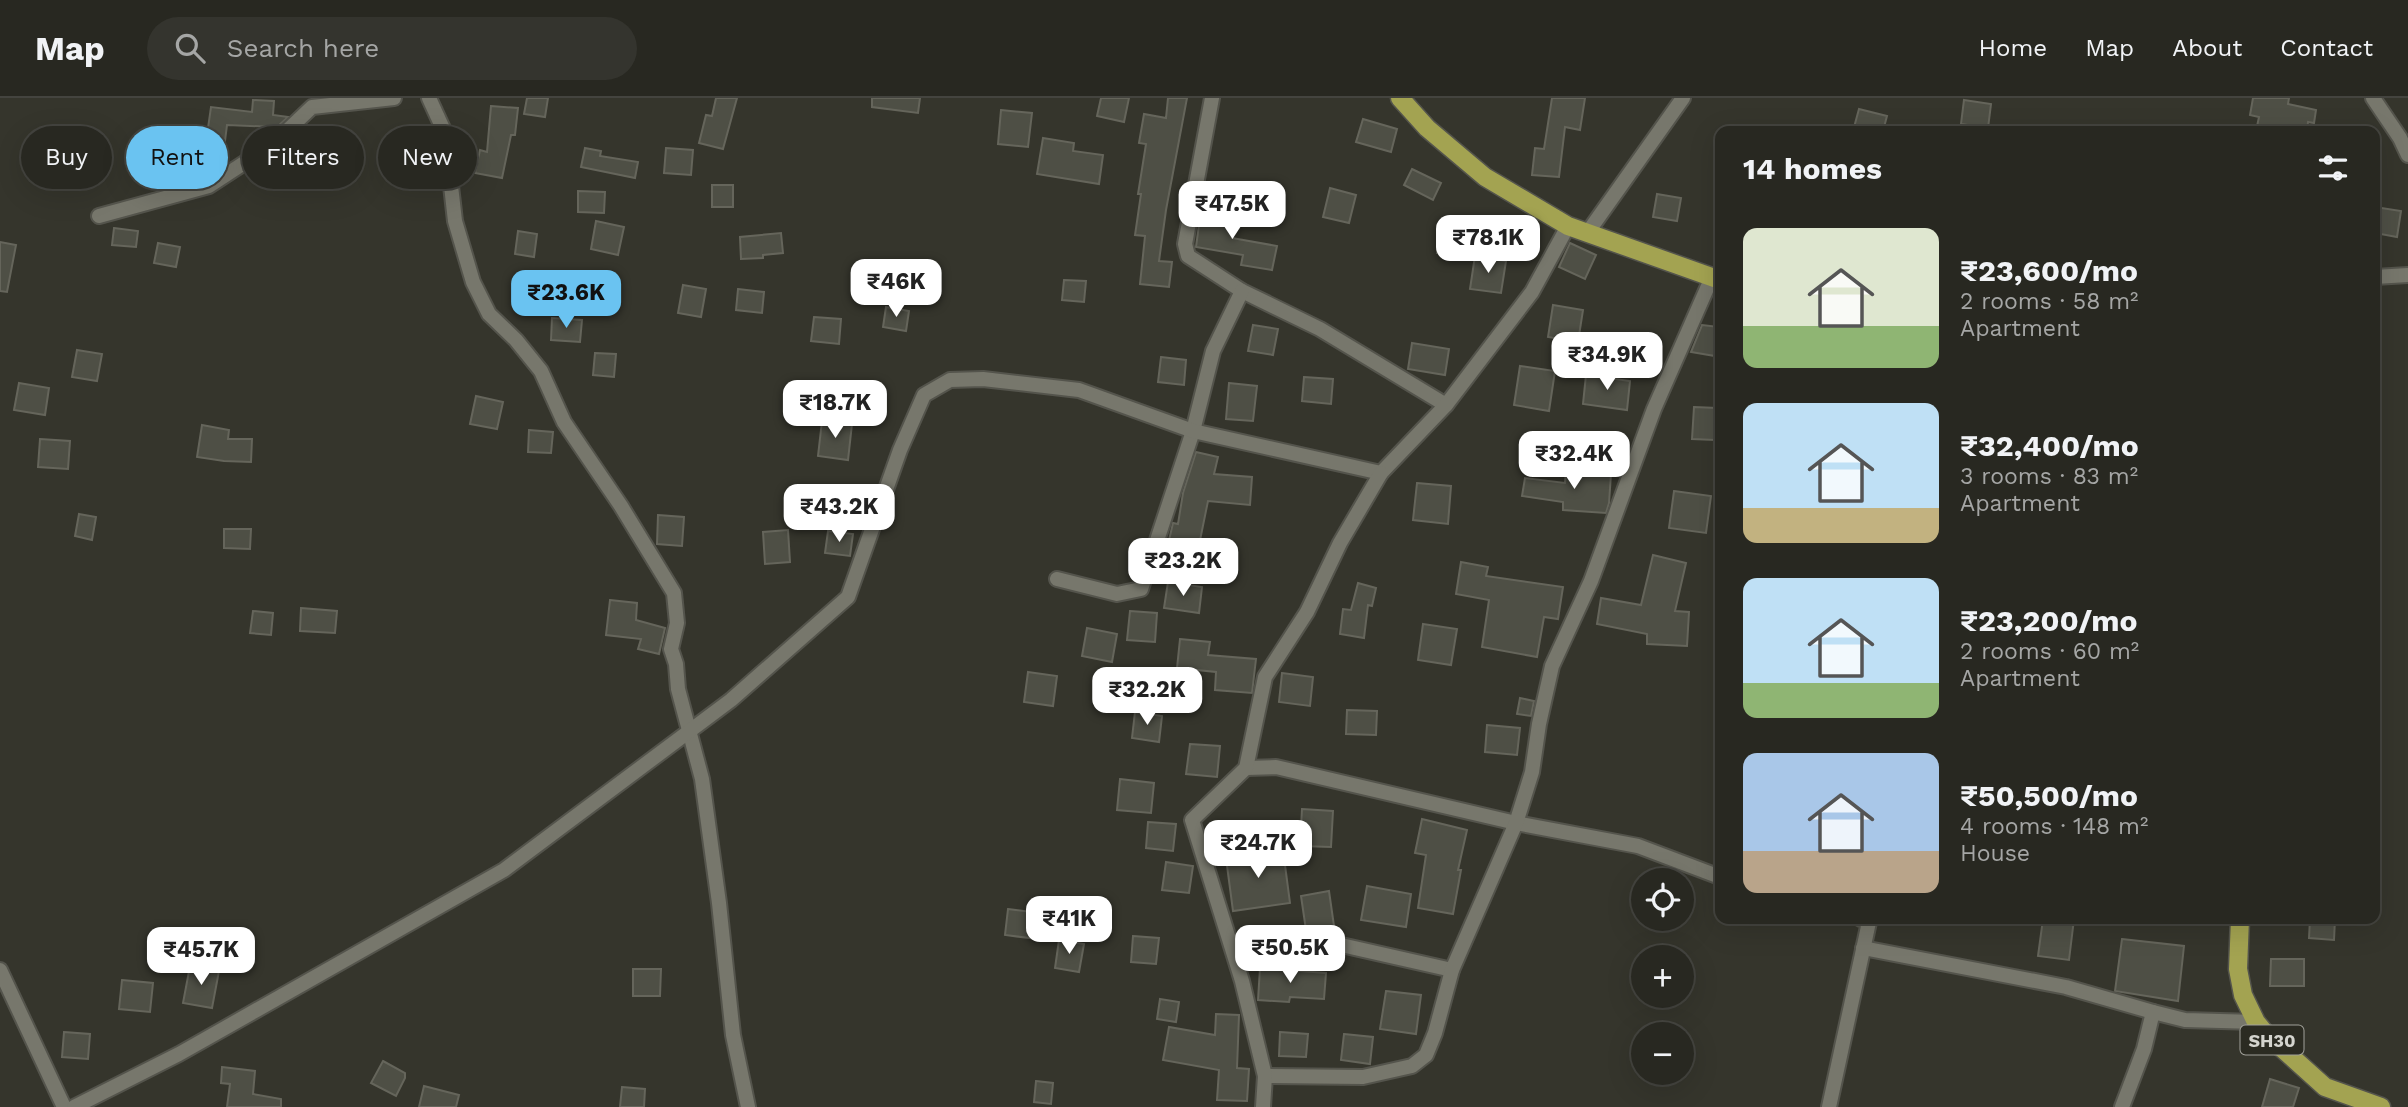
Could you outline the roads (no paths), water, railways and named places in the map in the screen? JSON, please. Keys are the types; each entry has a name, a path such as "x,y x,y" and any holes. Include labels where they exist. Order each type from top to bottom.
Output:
{"main road":[{"path":"1400,98 1427,128 1485,177 1568,226 1715,279"},
{"name":"SH30","path":"2240,924 2238,969 2243,995 2256,1022 2325,1087 2381,1107"}],"street":[{"path":"99,216 209,186 273,144 312,107 394,98"},
{"path":"429,98 445,133 455,221 473,282 489,314 516,340 541,371 564,422 621,506 674,593 677,623 671,649 676,664 678,689 702,779 733,1035 748,1107"},
{"path":"1212,98 1185,244 1188,256 1242,291 1320,329 1446,405"},
{"path":"1588,232 1683,98"},
{"path":"2374,98 2408,155"},
{"path":"1263,1107 1265,1076 1235,954 1192,820 1246,768 1265,677 1307,612 1340,543 1381,473 1446,405 1532,292 1568,226"},
{"path":"2380,277 2408,275"},
{"path":"1265,1076 1363,1077 1412,1066 1426,1055 1436,1033 1452,970 1516,823 1532,772 1552,666 1591,581 1654,409 1715,281"},
{"path":"1057,579 1117,594 1141,589 1192,431 1213,351 1242,291"},
{"path":"74,1107 179,1054 504,870 731,700 848,597 900,450 924,395 950,380 972,379 1079,390 1192,431 1381,473"},
{"path":"1246,768 1276,767 1516,823 1638,846 1715,875"},
{"path":"1829,1107 1869,924"},
{"path":"1235,954 1328,942 1452,970"},
{"path":"1863,948 2066,987 2185,1020 2256,1022"},
{"path":"0,970 64,1107"},
{"path":"2122,1107 2144,1049 2153,1012"}]}
